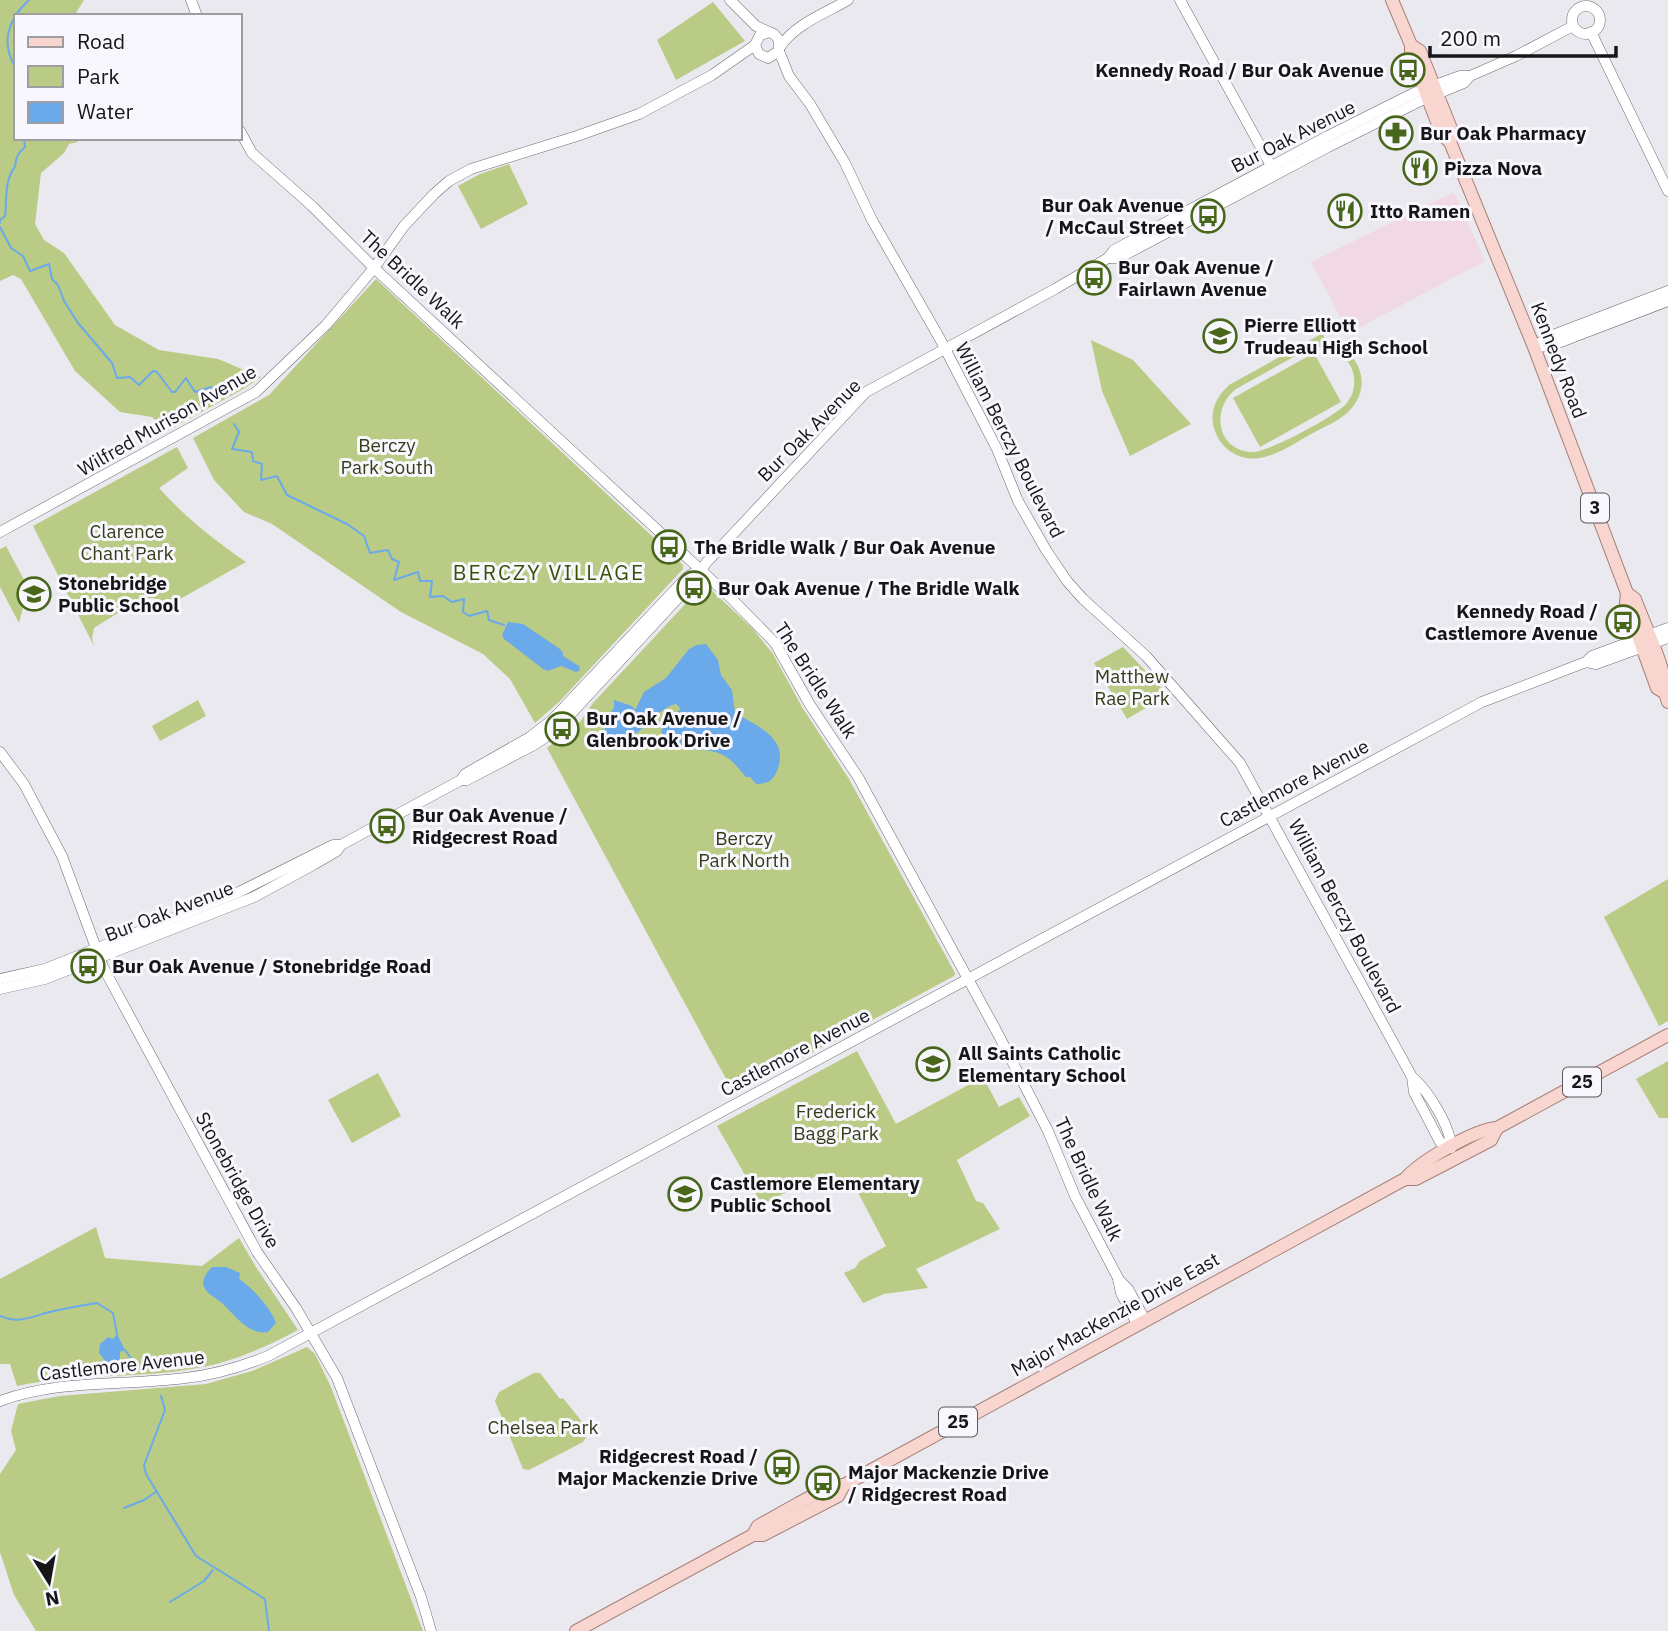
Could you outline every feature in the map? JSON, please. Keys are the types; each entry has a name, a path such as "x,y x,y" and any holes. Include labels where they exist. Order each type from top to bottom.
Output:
{"main road":[{"name":"Kennedy Road","path":"1392,0 1411,45 1420,51 1442,135 1450,142 1534,347 1628,593 1635,599 1646,641 1667,684 1666,698"},
{"name":"Major MacKenzie Drive East","path":"1405,1179 1412,1170 1451,1148 1487,1129 1497,1128 1668,1035"},
{"name":"Major MacKenzie Drive East","path":"576,1631 753,1535 758,1526 832,1485 844,1485 1405,1179 1416,1178 1491,1140 1497,1128"}],"street":[{"path":"734,4 757,51 764,57 779,49 788,37 804,25 848,0"},
{"path":"1180,0 1274,170"},
{"path":"734,4 756,26 779,40 779,49"},
{"path":"1577,4 1590,7 1598,14 1598,26 1591,33 1579,32 1573,26 1572,18 1577,4"},
{"path":"755,43 760,35 804,25"},
{"name":"Bur Oak Avenue","path":"0,989 36,982 255,886 333,845 341,845 461,780 467,780 534,745 555,731 662,617 691,584 700,569 857,400 869,391 1108,258 1114,250 1460,76 1470,76 1516,56 1573,26"},
{"path":"1591,33 1668,191"},
{"name":"Wilfred Murison Avenue","path":"712,75 755,43"},
{"name":"William Berczy Boulevard","path":"779,49 789,76"},
{"name":"Wilfred Murison Avenue","path":"0,532 256,392 326,325 374,268 404,226 449,181 471,169 622,121 712,75 751,58 764,57"},
{"name":"William Berczy Boulevard","path":"764,57 789,76 810,104 845,163 872,220 945,349 997,449 1018,501 1058,569 1091,607 1151,661 1244,769 1412,1077 1423,1086 1429,1096 1451,1137 1451,1148"},
{"name":"The Bridle Walk","path":"242,135 252,153 759,624 775,643 810,705 858,776 968,979 1048,1131 1075,1196 1118,1278 1121,1293 1141,1322"},
{"path":"1534,347 1548,337 1668,291"},
{"path":"1534,347 1550,346 1668,301"},
{"path":"1646,641 1668,628"},
{"path":"1646,641 1668,638"},
{"name":"Castlemore Avenue","path":"0,1401 49,1388 174,1380 214,1374 260,1359 1487,699 1586,662 1592,656 1646,641"},
{"name":"Stonebridge Drive","path":"0,752 27,789 62,856 98,953 257,1252 296,1308 339,1384 432,1631"},
{"name":"Bur Oak Avenue","path":"0,979 98,953"}],"shaded area":[{"path":"1454,192 1485,261 1349,333 1311,262"}],"green space":[{"path":"0,0 84,0 75,14 14,14 14,140 78,142 69,144 64,153 41,173 35,224 44,240 64,253 115,325 159,350 218,359 261,377 167,431 152,417 120,412 75,371 21,279 13,275 0,281"},
{"path":"713,2 745,41 676,80 657,40"},
{"path":"509,164 528,204 481,229 458,186 480,174"},
{"name":"Berczy Park South","path":"376,279 683,565 683,569 559,702 535,723 510,679 483,654 401,612 272,524 244,512 214,480 193,438 269,395"},
{"path":"1323,333 1325,340 1351,356 1357,364 1362,382 1356,402 1342,417 1274,454 1254,458 1243,457 1230,451 1221,443 1215,432 1213,410 1229,385","holes":["1322,347 1339,353 1351,366 1354,384 1347,403 1317,424 1260,451 1240,450 1231,445 1221,428 1220,417 1228,397 1236,389 1306,350"]},
{"path":"1091,340 1133,360 1191,424 1130,456 1102,391"},
{"path":"1314,353 1341,402 1260,447 1233,398"},
{"name":"Clarence Chant Park","path":"177,447 188,468 159,488 200,528 246,562 164,608 159,601 151,598 122,611 94,628 94,646 33,526"},
{"path":"6,546 30,591 19,623 0,587 0,549"},
{"name":"Berczy Park North","path":"702,586 707,586 753,629 773,654 802,707 849,779 955,973 954,976 737,1093 734,1093 709,1048 547,748 580,722 593,703"},
{"name":"Matthew Rae Park","path":"1123,647 1168,695 1127,719 1094,663"},
{"path":"198,700 206,716 160,741 152,726"},
{"path":"1668,879 1668,1021 1659,1026 1604,917"},
{"name":"Frederick Bagg Park","path":"857,1051 896,1124 983,1077 999,1107 1019,1097 1030,1116 957,1160 976,1201 983,1203 1000,1229 916,1269 928,1288 884,1294 863,1303 844,1273 886,1246 852,1181 822,1173 762,1205 717,1126"},
{"path":"1668,1061 1668,1118 1659,1118 1636,1079"},
{"path":"378,1073 401,1116 352,1143 328,1100"},
{"path":"96,1227 105,1258 202,1266 239,1238 298,1330 250,1353 198,1368 153,1374 62,1379 17,1386 10,1364 0,1364 0,1279"},
{"path":"307,1347 315,1354 331,1387 423,1631 36,1631 14,1595 0,1552 0,1474 16,1450 11,1431 18,1404 60,1396 206,1384 252,1371"},
{"name":"Chelsea Park","path":"534,1373 540,1373 560,1399 563,1398 587,1428 588,1434 583,1442 529,1470 523,1469 495,1401 499,1392"}],"water":[{"path":"508,622 523,624 560,649 563,656 579,666 580,670 576,672 561,666 548,671 543,669 504,639 502,635"},
{"path":"706,644 718,660 721,675 732,690 735,713 763,730 777,744 779,763 775,775 767,782 756,784 721,754 679,747 666,739 661,731 670,716 681,709 676,704 667,707 642,729 624,739 615,739 605,733 605,723 614,708 614,700 632,706 635,710 644,692 666,678 689,649"},
{"path":"212,1267 226,1267 240,1273 239,1279 260,1299 274,1318 276,1323 268,1332 254,1331 207,1292 203,1282"},
{"path":"117,1334 125,1350 120,1352 120,1360 107,1363 99,1353 100,1344 108,1337 113,1339"}],"waterway":[{"path":"17,14 29,0"},
{"path":"14,18 9,32 8,50 14,64"},
{"path":"0,220 5,216 11,172 17,156 25,147 24,140"},
{"path":"0,227 11,248 23,256 30,271 49,264 52,279 58,285 64,301 78,323 112,363 117,378 130,377 139,385 153,371 157,372 172,392 175,392 186,378 195,392 211,387 219,396"},
{"path":"234,424 239,432 232,449 252,452 253,461 262,464 261,480 277,476 287,495 347,524 364,536 370,553 388,550 392,559 399,562 394,580 418,572 420,581 432,581 430,597 443,596 452,602 464,599 463,612 469,616 487,611 489,620 504,625"},
{"path":"0,1316 14,1320 97,1303 113,1313 117,1334"},
{"path":"125,1350 139,1369"},
{"path":"161,1396 165,1410 144,1465 146,1474 196,1556 265,1599 269,1631"},
{"path":"124,1508 157,1491"},
{"path":"170,1602 204,1581 213,1570"}],"place":[{"name":"Kennedy Road / Bur Oak Avenue","path":"1408,70"},
{"name":"Bur Oak Pharmacy","path":"1396,133"},
{"name":"Pizza Nova","path":"1420,168"},
{"name":"Itto Ramen","path":"1345,211"},
{"name":"Bur Oak Avenue / McCaul Street","path":"1208,216"},
{"name":"Bur Oak Avenue / Fairlawn Avenue","path":"1094,278"},
{"name":"Pierre Elliott Trudeau High School","path":"1220,336"},
{"name":"The Bridle Walk / Bur Oak Avenue","path":"669,547"},
{"name":"Bur Oak Avenue / The Bridle Walk","path":"694,588"},
{"name":"Stonebridge Public School","path":"34,594"},
{"name":"Kennedy Road / Castlemore Avenue","path":"1623,622"},
{"name":"Bur Oak Avenue / Glenbrook Drive","path":"562,729"},
{"name":"Bur Oak Avenue / Ridgecrest Road","path":"387,826"},
{"name":"Bur Oak Avenue / Stonebridge Road","path":"88,966"},
{"name":"All Saints Catholic Elementary School","path":"933,1064"},
{"name":"Castlemore Elementary Public School","path":"685,1194"},
{"name":"Ridgecrest Road / Major Mackenzie Drive","path":"782,1467"},
{"name":"Major Mackenzie Drive / Ridgecrest Road","path":"823,1483"}],"district":[{"name":"BERCZY VILLAGE","path":"549,573"}]}
